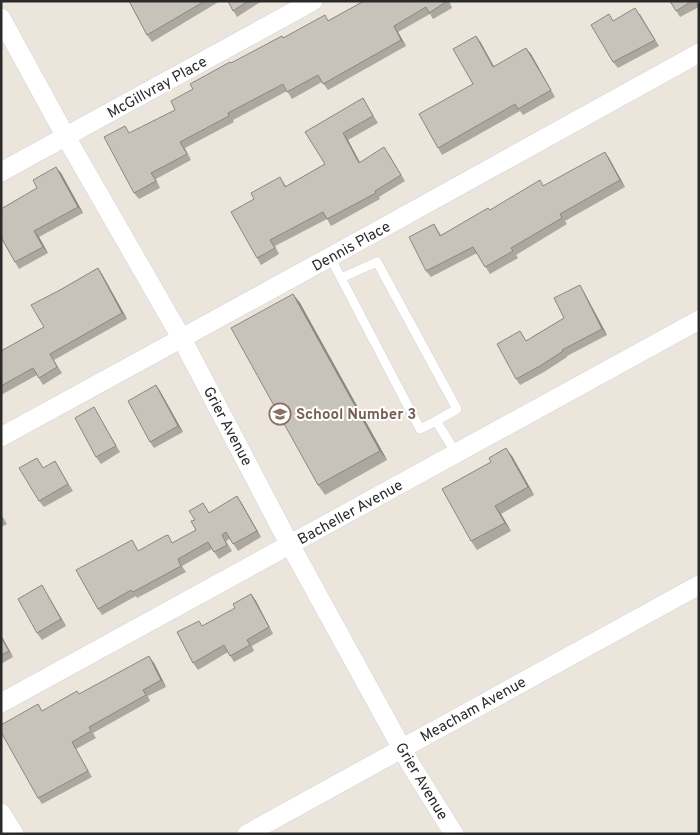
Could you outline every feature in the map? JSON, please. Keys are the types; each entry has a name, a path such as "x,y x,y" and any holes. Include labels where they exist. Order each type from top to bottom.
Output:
{"street":[{"name":"McGillvray Place","path":"1,172 313,1"},
{"name":"Grier Avenue","path":"1,18 66,137 182,339 290,545 402,748 454,834"},
{"name":"Dennis Place","path":"1,437 699,53"},
{"name":"Bacheller Avenue","path":"1,703 699,320"},
{"name":"Meacham Avenue","path":"247,834 699,585"},
{"path":"1,813 14,834"}],"lane":[{"path":"330,257 420,429 457,409 377,262 341,278"},
{"path":"436,421 456,453"}],"building":[{"path":"129,1 205,1 147,35"},
{"path":"228,1 248,1 233,11"},
{"path":"364,1 447,1 429,13 426,7 394,26 401,40 323,84 318,75 287,92 283,84 228,113 229,116 180,142 187,154 151,173 156,181 134,193 104,137 125,126 129,133 175,110 171,101 193,89 190,84 325,15 328,21"},
{"path":"670,1 692,1 676,11"},
{"path":"635,8 655,40 613,62 591,25 609,14 613,21"},
{"path":"476,36 493,67 526,48 551,90 518,109 515,104 438,148 419,114 473,84 453,49"},
{"path":"363,98 373,116 343,133 359,163 384,147 401,175 375,191 376,193 327,219 323,212 270,240 275,248 257,258 231,212 254,199 251,193 280,177 285,187 325,164 305,132"},
{"path":"605,152 620,180 560,214 562,218 511,248 513,251 485,267 473,247 426,271 409,237 434,224 440,236 488,208 490,210 540,180 543,186"},
{"path":"56,167 78,207 34,231 43,247 15,262 1,237 1,209 37,188 33,180"},
{"path":"98,268 122,313 50,354 57,367 39,378 33,368 1,386 1,351 44,327 31,305"},
{"path":"580,285 602,329 562,350 540,366 516,379 497,344 520,331 526,341 564,318 554,298"},
{"path":"293,294 380,451 318,485 231,328"},
{"path":"156,385 178,426 150,442 128,401"},
{"path":"94,407 116,446 96,457 75,418"},
{"path":"506,448 528,487 495,506 505,523 471,541 442,489 491,462 489,458"},
{"path":"37,458 43,468 55,461 68,484 39,501 19,468"},
{"path":"237,496 257,531 233,544 226,532 222,535 227,545 214,552 208,542 178,559 181,566 133,592 131,590 98,609 76,570 132,540 138,551 168,535 172,543 196,530 191,521 195,520 189,511 203,503 209,513"},
{"path":"42,585 61,619 37,633 18,599"},
{"path":"251,594 269,627 247,640 250,645 230,656 224,645 193,663 177,632 199,621 202,626 235,608 233,604"},
{"path":"1,637 9,651 1,655"},
{"path":"149,656 161,680 143,690 146,695 89,727 91,731 72,742 88,771 38,798 1,732 1,725 38,704 42,711 77,691 79,694"}],"place":[{"name":"School Number 3","path":"280,414"}]}
